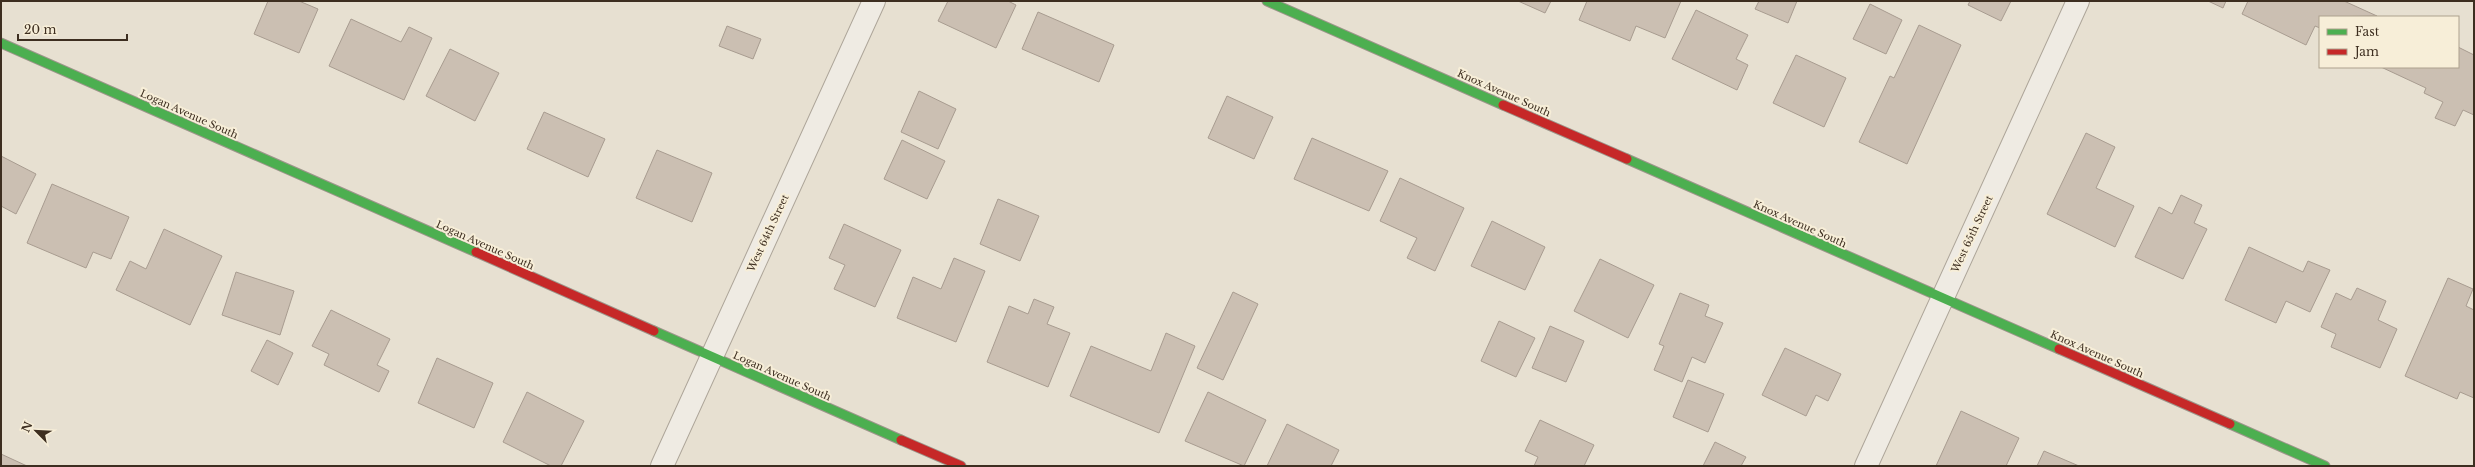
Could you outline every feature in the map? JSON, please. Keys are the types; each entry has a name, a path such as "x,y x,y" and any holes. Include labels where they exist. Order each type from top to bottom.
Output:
{"street":[{"name":"West 64th Street","path":"662,466 874,1"},
{"name":"Knox Avenue South","path":"1266,1 2325,466"},
{"name":"West 65th Street","path":"1866,466 2078,1"},
{"name":"Logan Avenue South","path":"1,43 961,466"}],"building":[{"path":"268,1 299,1 318,9 299,53 254,34"},
{"path":"948,1 1008,1 1016,5 996,48 938,21"},
{"path":"1518,1 1551,1 1545,13"},
{"path":"1587,1 1681,1 1665,38 1636,26 1630,41 1579,20"},
{"path":"1759,1 1797,1 1788,23 1755,9"},
{"path":"1970,1 2011,1 2001,21 1968,5"},
{"path":"2208,1 2226,1 2223,8"},
{"path":"2248,1 2344,1 2377,16 2319,16 2319,28 2315,26 2306,45 2242,14"},
{"path":"1870,4 1902,20 1886,54 1853,39"},
{"path":"1696,10 1748,35 1736,59 1748,65 1737,90 1672,59"},
{"path":"1038,12 1114,45 1099,82 1022,49"},
{"path":"351,19 401,42 409,27 432,38 404,100 329,66"},
{"path":"1919,25 1961,45 1907,164 1859,142 1890,76 1894,78"},
{"path":"727,26 761,39 753,59 719,46"},
{"path":"2459,48 2474,55 2474,115 2463,110 2455,126 2435,118 2443,102 2424,93 2426,88 2383,68 2459,68"},
{"path":"450,49 499,73 475,121 426,96"},
{"path":"1796,55 1846,78 1824,127 1773,103"},
{"path":"919,91 956,109 938,149 901,132"},
{"path":"1227,96 1273,117 1254,159 1208,138"},
{"path":"544,112 605,139 588,177 527,149"},
{"path":"2086,133 2115,147 2096,188 2134,206 2115,247 2047,214"},
{"path":"1312,138 1388,171 1369,211 1294,179"},
{"path":"902,140 945,161 927,199 884,179"},
{"path":"657,150 712,173 692,222 636,198"},
{"path":"1,156 36,174 16,214 1,206"},
{"path":"1400,178 1464,208 1435,271 1407,258 1417,238 1380,221"},
{"path":"52,184 129,217 111,259 93,252 86,268 27,243"},
{"path":"2181,195 2202,205 2194,223 2207,229 2183,279 2135,257 2159,207 2172,214"},
{"path":"998,199 1039,216 1020,261 980,244"},
{"path":"1492,221 1545,247 1525,290 1471,266"},
{"path":"844,224 901,250 875,307 834,289 845,265 829,258"},
{"path":"164,229 222,256 190,325 116,290 130,261 146,269"},
{"path":"2249,247 2303,272 2308,261 2330,270 2310,312 2286,301 2276,323 2225,300"},
{"path":"954,258 985,271 956,342 897,318 913,277 941,289"},
{"path":"1600,259 1654,285 1628,338 1574,311"},
{"path":"236,272 294,291 280,335 222,315"},
{"path":"2448,278 2473,289 2466,306 2474,310 2474,398 2460,392 2457,399 2405,376"},
{"path":"2357,288 2386,301 2378,320 2397,329 2380,368 2331,347 2336,334 2321,327 2336,293 2351,300"},
{"path":"1233,292 1258,304 1223,380 1197,368"},
{"path":"1680,293 1709,305 1705,316 1723,323 1705,363 1692,357 1682,382 1654,370 1664,346 1659,344"},
{"path":"1034,299 1054,307 1047,324 1070,333 1048,387 987,362 1009,306 1028,314"},
{"path":"331,310 390,339 377,365 389,371 379,392 324,365 329,354 312,346"},
{"path":"1499,321 1535,338 1516,377 1481,361"},
{"path":"1550,326 1584,341 1566,382 1532,368"},
{"path":"1166,333 1195,346 1159,433 1070,396 1091,346 1151,371"},
{"path":"267,340 293,353 278,385 251,371"},
{"path":"1785,348 1841,374 1828,401 1816,395 1806,416 1762,395"},
{"path":"437,358 493,383 474,428 418,403"},
{"path":"1688,380 1724,394 1708,432 1673,417"},
{"path":"527,392 584,421 561,466 551,466 503,442"},
{"path":"1208,392 1266,420 1244,466 1185,441"},
{"path":"1961,411 2019,438 2006,466 1936,466"},
{"path":"1540,420 1594,445 1584,466 1534,466 1538,457 1525,451"},
{"path":"1287,424 1339,450 1331,466 1267,466"},
{"path":"1715,442 1746,457 1741,466 1703,466"},
{"path":"2044,451 2079,466 2037,466"},
{"path":"1,454 27,466 1,466"}],"traffic: fast":[{"path":"1267,1 1503,105"},
{"path":"1,43 476,252"},
{"path":"1627,159 2059,349"},
{"path":"654,331 901,440"},
{"path":"2230,424 2325,466"}],"traffic: jam":[{"path":"1503,105 1627,159"},
{"path":"476,252 654,331"},
{"path":"2059,349 2230,424"},
{"path":"901,440 961,466"}]}
